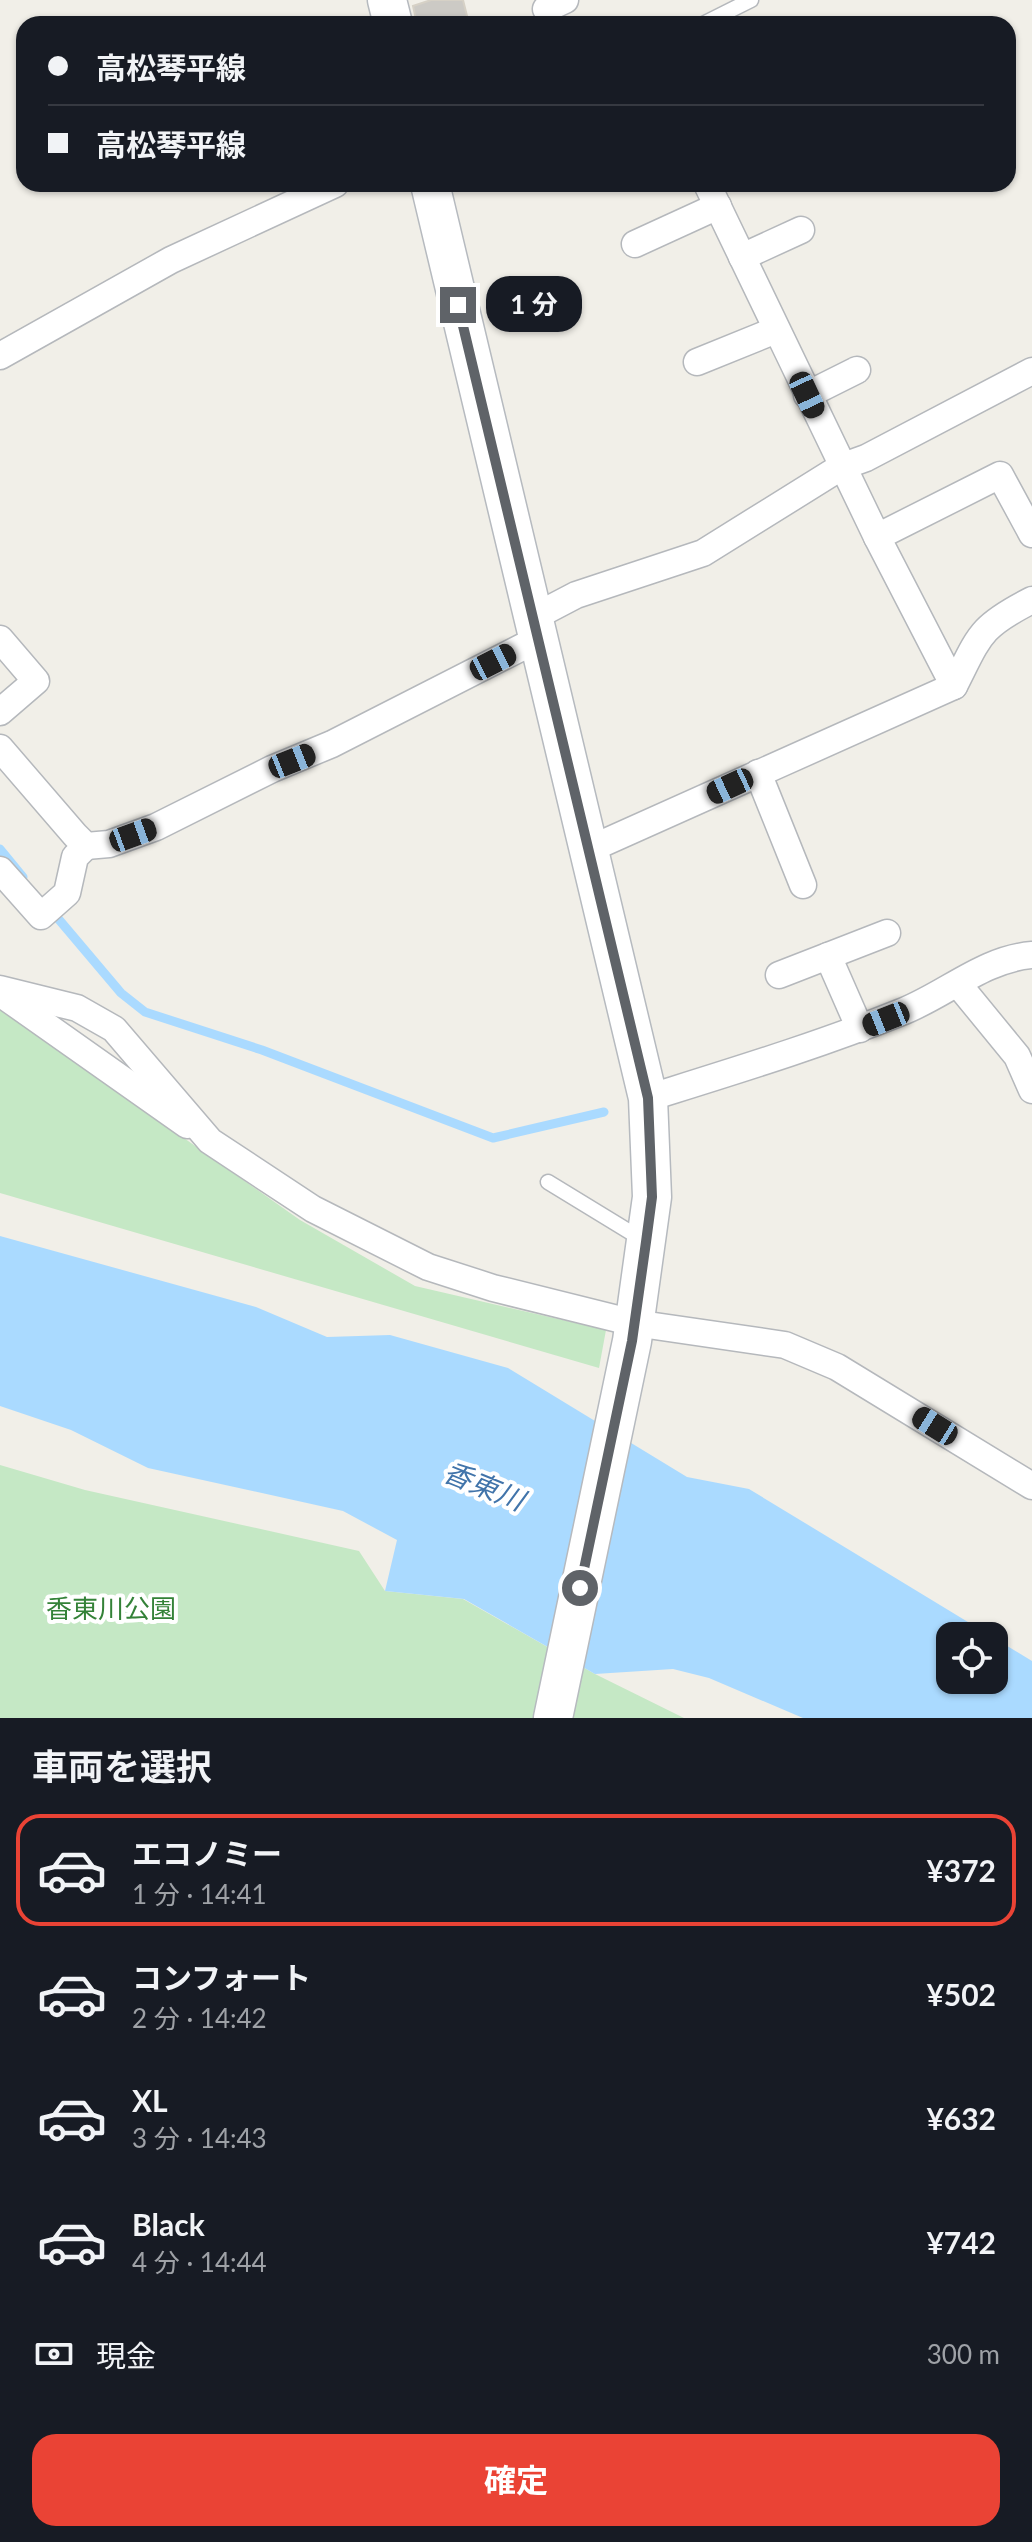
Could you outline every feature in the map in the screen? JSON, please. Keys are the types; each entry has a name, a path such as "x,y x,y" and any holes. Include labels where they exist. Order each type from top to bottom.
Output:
{"main road":[{"path":"432,192 648,1098 652,1197 633,1332 553,1718"}],"street":[{"path":"0,356 171,260 318,192"},
{"path":"635,244 713,195 841,467 954,686"},
{"path":"742,257 801,230"},
{"path":"697,362 776,330"},
{"path":"807,395 857,370"},
{"path":"0,870 41,916 67,893 75,857 86,846 109,844 156,827 272,769 332,744 536,628 576,595 703,553 841,467 866,458 1032,371"},
{"path":"877,537 1000,475 1032,534"},
{"path":"590,849 954,686 984,629 997,618 1032,600"},
{"path":"0,639 36,681 0,712"},
{"path":"0,748 86,846"},
{"path":"758,773 803,885"},
{"path":"779,975 887,933"},
{"path":"648,1098 860,1029 938,997 980,969 1014,957 1032,955"},
{"path":"828,956 860,1029"},
{"path":"958,984 1017,1056 1032,1090"},
{"path":"0,991 77,1008 114,1029 210,1141"},
{"path":"0,991 210,1141 313,1209 428,1267 633,1332 785,1345 837,1367 1032,1486"}],"lane":[{"path":"719,16 751,0"},
{"path":"548,1182 646,1242"}],"green space":[{"path":"0,1008 300,1220 415,1286 606,1330 599,1368 0,1193"},
{"name":"香東川公園","path":"0,1465 85,1490 359,1551 385,1591 463,1599 595,1674 684,1718 0,1718"}],"water":[{"name":"香東川","path":"0,1236 256,1307 327,1337 390,1335 508,1368 687,1477 749,1489 968,1622 936,1622 936,1694 1008,1694 1008,1646 1032,1661 1032,1718 803,1718 709,1678 673,1669 595,1674 464,1599 385,1591 397,1540 343,1511 148,1468 71,1430 0,1406"}],"building":[{"path":"431,0 463,0 467,16 415,16 413,6"}],"waterway":[{"path":"0,849 23,877"},
{"path":"50,909 121,993 145,1012 262,1050 493,1138 604,1112"}],"route":[{"path":"458,305 648,1098 652,1197 646,1242 632,1341 580,1588"}]}
